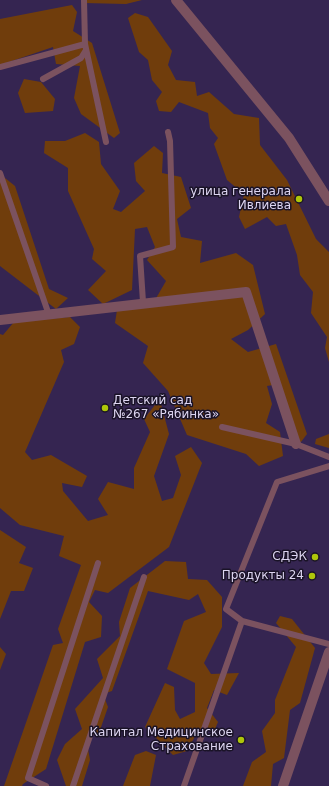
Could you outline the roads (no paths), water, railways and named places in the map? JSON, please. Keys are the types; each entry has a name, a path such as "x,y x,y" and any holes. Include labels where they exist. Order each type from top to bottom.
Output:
{"street":[{"path":"176,0 289,138 329,201"},
{"path":"0,320 143,302 246,292 296,444"},
{"path":"283,786 329,652"}],"lane":[{"path":"84,0 86,47 106,142"},
{"path":"0,67 86,47"},
{"path":"43,79 81,58 86,47"},
{"path":"143,302 140,256 173,247 170,140 168,132"},
{"path":"0,173 49,315"},
{"path":"222,427 296,444 329,457"},
{"path":"329,466 277,482 226,609 242,621 329,644"},
{"path":"46,786 28,778 98,563"},
{"path":"73,786 144,577"},
{"path":"184,786 242,621"}],"place":[{"name":"улица генерала Ивлиева","path":"299,199"},
{"name":"Детский сад №267 «Рябинка»","path":"105,408"},
{"name":"СДЭК","path":"315,557"},
{"name":"Продукты 24","path":"312,576"},
{"name":"Капитал Медицинское Страхование","path":"241,740"}]}
